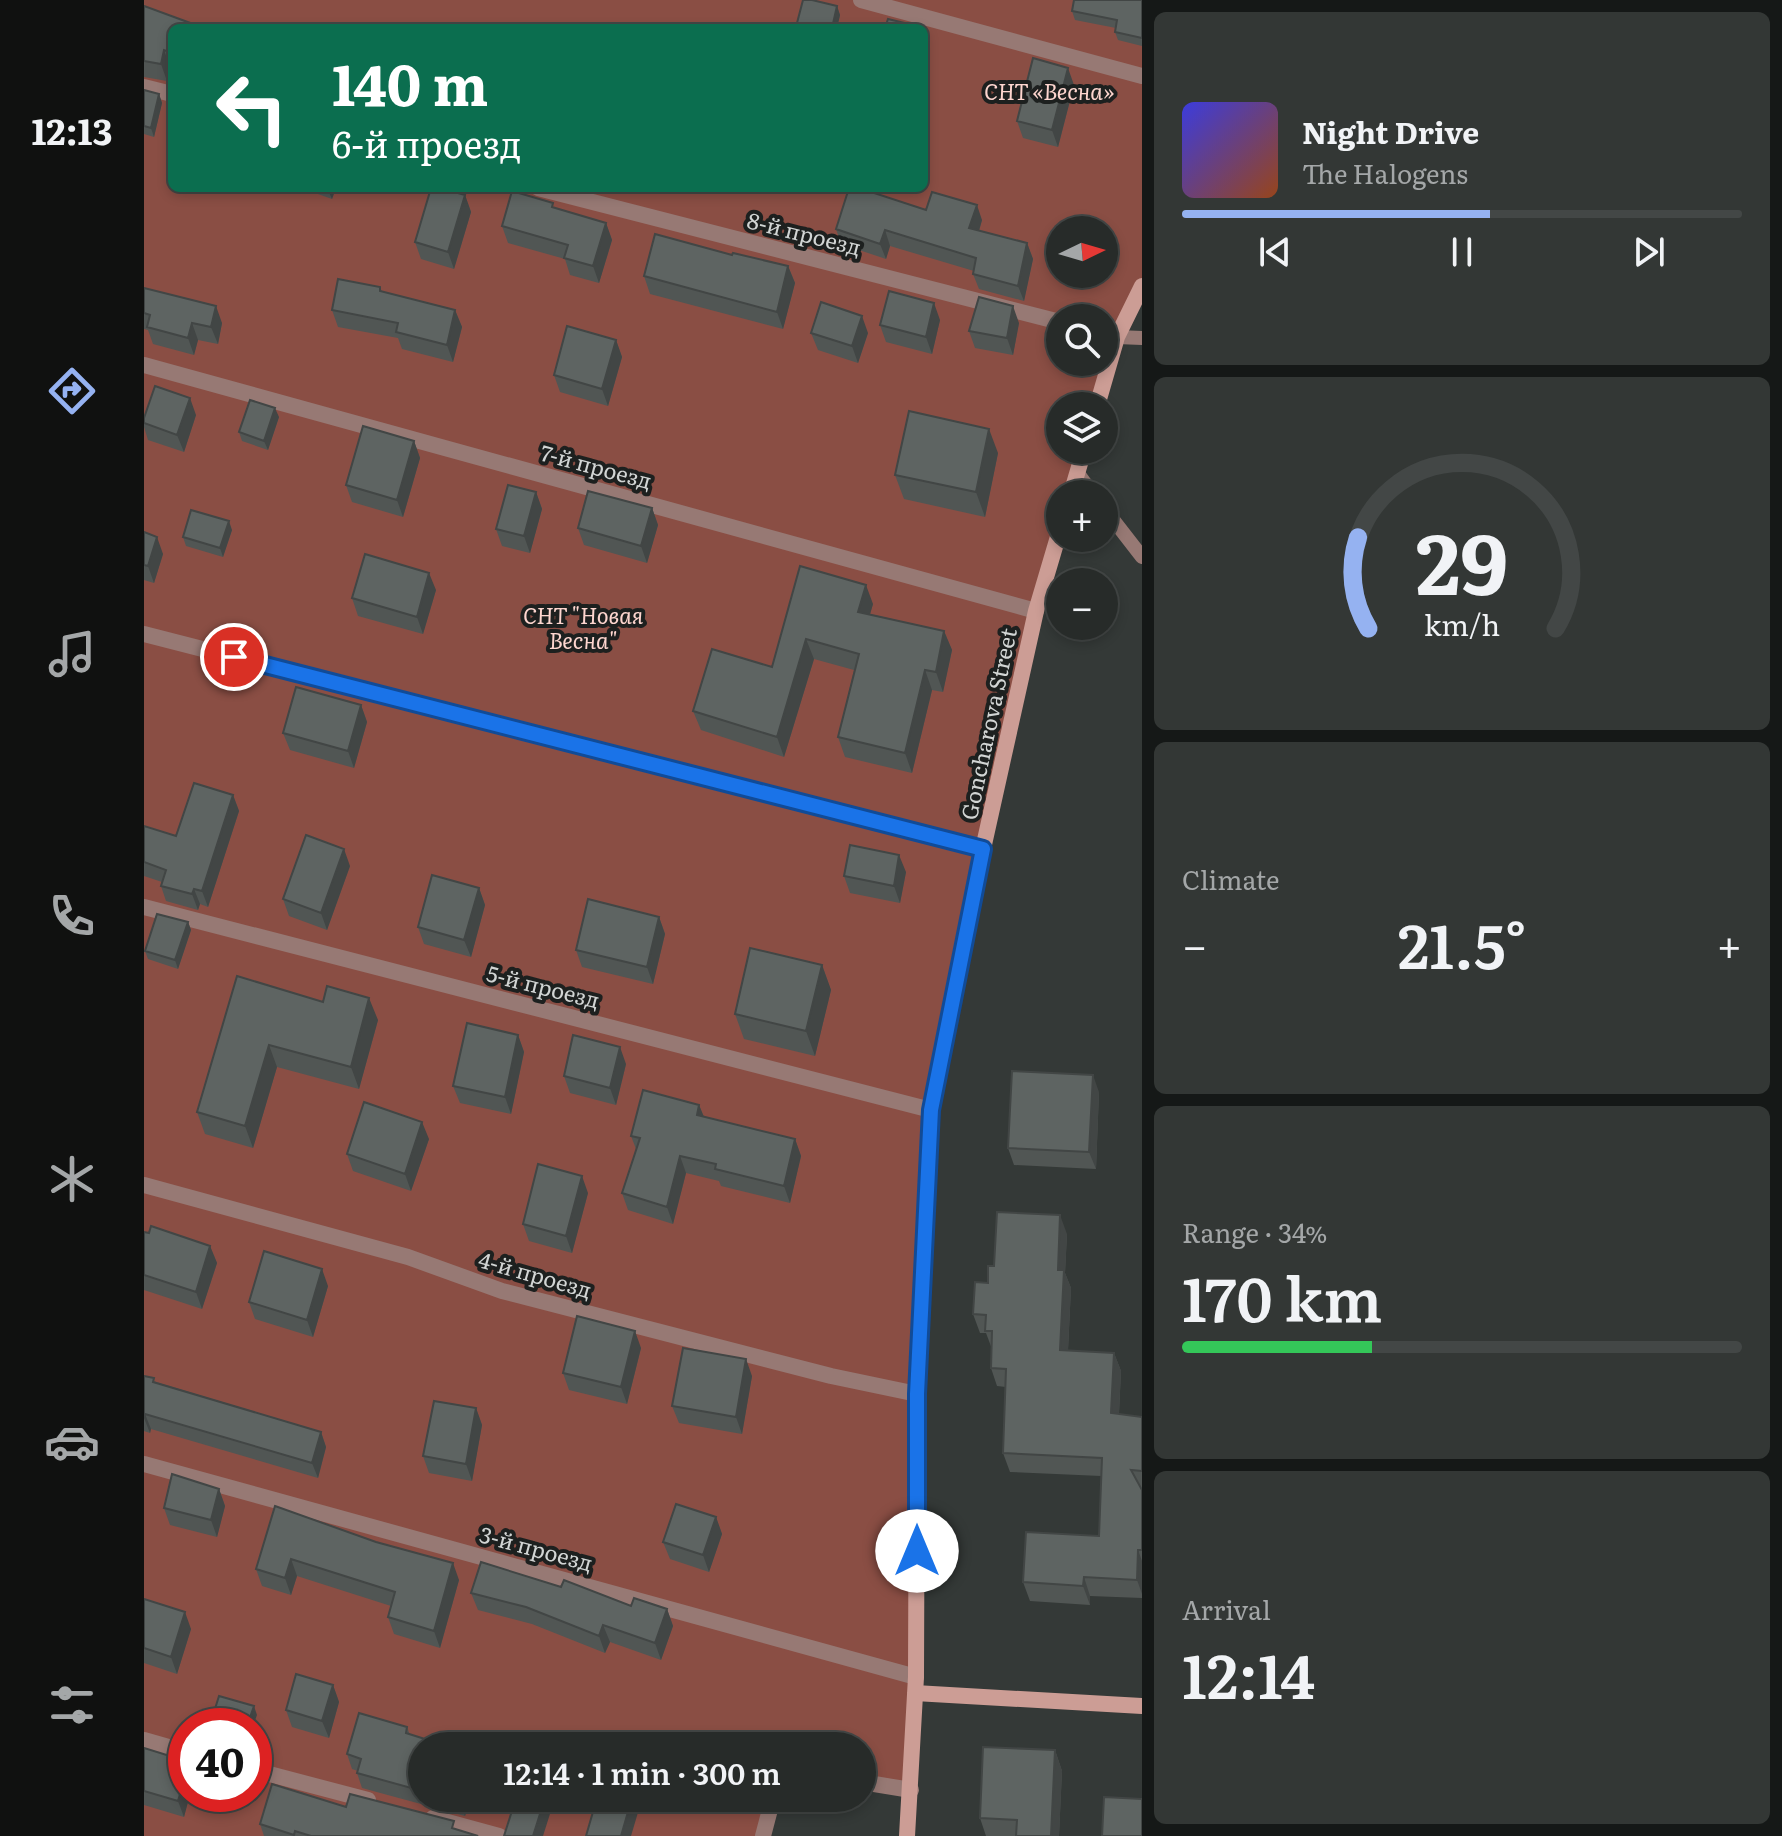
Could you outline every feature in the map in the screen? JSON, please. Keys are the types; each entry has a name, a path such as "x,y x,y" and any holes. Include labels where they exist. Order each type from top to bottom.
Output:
{"street":[{"path":"861,0 1142,76"},
{"path":"144,87 168,93"},
{"name":"8-й проезд","path":"554,192 1046,318"},
{"path":"1118,323 1142,286"},
{"name":"7-й проезд","path":"144,365 1036,611"},
{"path":"1075,480 1080,464"},
{"name":"Goncharova Street","path":"907,1836 916,1685 917,1394 931,1110 983,849 1036,611 1053,552"},
{"path":"144,634 983,849"},
{"name":"5-й проезд","path":"144,907 931,1110"},
{"name":"4-й проезд","path":"144,1185 408,1257 502,1291 831,1376 917,1394"},
{"name":"3-й проезд","path":"144,1464 916,1685"},
{"path":"916,1685 1142,1706"},
{"path":"144,1740 168,1747"},
{"path":"272,1775 380,1803"},
{"path":"876,1784 911,1790"},
{"path":"410,1812 499,1836"},
{"path":"763,1836 769,1812"}],"lane":[{"path":"1118,336 1142,338"},
{"path":"1077,472 1083,480"},
{"path":"1118,526 1142,557"}],"green space":[{"name":"СНТ \"Новая Весна\"","path":"144,0 1142,0 1142,286 1118,350 1118,304 1046,304 1046,376 1108,376 1102,392 1046,392 1046,464 1080,464 1075,480 1046,480 1046,552 1055,552 1052,568 1046,568 1046,593 931,1110 911,1790 876,1784 876,1732 408,1732 408,1812 769,1812 763,1836 144,1836"}],"building":[{"path":"803,0 837,6 833,24 797,23"},
{"path":"1074,0 1142,0 1142,38 1115,32 1117,20 1072,11"},
{"path":"144,6 193,24 168,24 168,52 164,50 161,64 144,61"},
{"path":"888,19 909,24 886,24"},
{"path":"1033,58 1068,68 1052,130 1017,121"},
{"path":"144,90 159,94 151,128 144,126"},
{"path":"430,192 465,195 448,252 415,242"},
{"path":"512,192 553,203 552,207 606,223 593,266 564,258 568,245 502,226"},
{"path":"848,192 871,192 926,210 932,192 977,205 969,228 1027,243 1018,286 973,274 976,258 885,230 880,244 836,229"},
{"path":"655,234 732,255 788,266 777,312 644,276"},
{"path":"338,279 380,287 380,291 455,310 447,345 396,332 398,323 332,310"},
{"path":"144,288 216,306 211,327 192,323 188,338 147,327 150,315 144,313"},
{"path":"889,291 934,303 926,337 880,325"},
{"path":"979,297 1013,306 1007,338 969,331"},
{"path":"821,302 862,316 852,346 811,333"},
{"path":"567,326 616,340 602,389 554,375"},
{"path":"155,386 190,398 177,435 144,423"},
{"path":"250,400 275,408 264,441 239,432"},
{"path":"909,411 989,429 976,492 895,475"},
{"path":"363,426 414,441 397,500 346,485"},
{"path":"508,485 536,492 524,536 496,529"},
{"path":"588,491 652,508 641,546 578,528"},
{"path":"191,510 229,521 220,548 183,537"},
{"path":"144,532 157,537 148,566 144,565"},
{"path":"365,554 429,573 417,617 352,598"},
{"path":"800,566 866,585 858,612 944,631 936,672 925,670 905,753 838,737 859,654 806,639 777,737 693,711 712,649 772,667"},
{"path":"296,687 361,705 348,751 283,733"},
{"path":"194,783 233,795 202,891 194,889 192,894 161,886 166,870 144,862 144,826 176,836"},
{"path":"306,835 344,849 321,913 283,899"},
{"path":"850,845 899,855 894,886 844,876"},
{"path":"432,875 479,888 464,940 418,927"},
{"path":"588,899 659,917 647,967 576,950"},
{"path":"157,914 188,922 175,960 145,951"},
{"path":"750,948 822,965 806,1031 735,1014"},
{"path":"237,976 323,1002 327,986 369,998 351,1067 269,1045 245,1126 197,1112"},
{"path":"467,1023 518,1035 505,1097 453,1086"},
{"path":"573,1035 620,1047 610,1088 564,1076"},
{"path":"1012,1071 1093,1075 1089,1152 1008,1148"},
{"path":"643,1090 699,1105 697,1115 795,1139 784,1186 715,1169 716,1164 680,1156 667,1207 622,1193 640,1138 631,1136"},
{"path":"364,1102 422,1122 405,1174 347,1154"},
{"path":"538,1164 582,1176 566,1236 523,1224"},
{"path":"997,1212 1060,1215 1058,1270 1064,1270 1060,1350 1114,1353 1111,1413 1142,1417 1142,1471 1131,1470 1142,1490 1142,1550 1138,1550 1137,1580 1084,1577 1083,1586 1023,1582 1026,1532 1099,1536 1102,1458 1003,1453 1006,1369 991,1368 992,1331 985,1331 986,1315 973,1314 975,1282 988,1283 988,1266 994,1266"},
{"path":"151,1226 210,1246 196,1292 144,1275 144,1232 149,1233"},
{"path":"264,1251 322,1269 307,1320 249,1302"},
{"path":"577,1316 635,1331 621,1387 563,1373"},
{"path":"683,1348 746,1359 736,1417 672,1406"},
{"path":"144,1376 154,1378 153,1382 321,1432 312,1463 145,1414 144,1418"},
{"path":"434,1401 476,1408 466,1464 423,1456"},
{"path":"172,1474 219,1489 211,1520 164,1508"},
{"path":"676,1504 716,1517 703,1555 663,1542"},
{"path":"275,1506 376,1542 453,1563 434,1631 388,1617 395,1592 291,1559 285,1578 256,1569"},
{"path":"481,1562 561,1587 564,1580 631,1606 634,1598 667,1609 655,1643 603,1625 599,1636 526,1607 471,1593"},
{"path":"144,1599 185,1612 171,1657 144,1648"},
{"path":"296,1674 333,1685 322,1721 286,1710"},
{"path":"219,1696 254,1706 253,1708 215,1708"},
{"path":"359,1713 407,1727 408,1787 357,1773 361,1759 347,1754"},
{"path":"983,1747 1055,1750 1051,1836 1016,1836 1017,1820 980,1818"},
{"path":"144,1748 168,1755 168,1798 144,1791"},
{"path":"272,1784 346,1807 350,1794 408,1809 408,1812 454,1821 452,1828 478,1836 311,1836 295,1831 294,1835 260,1824 264,1812 272,1812"},
{"path":"1104,1797 1142,1799 1142,1836 1102,1836"},
{"path":"512,1812 541,1812 533,1836 504,1836"},
{"path":"593,1812 628,1812 621,1836 586,1836"}],"route":[{"path":"234,657 983,849 931,1110 917,1394 917,1551"}],"park label":[{"name":"СНТ «Весна»","path":"1049,92"}]}
